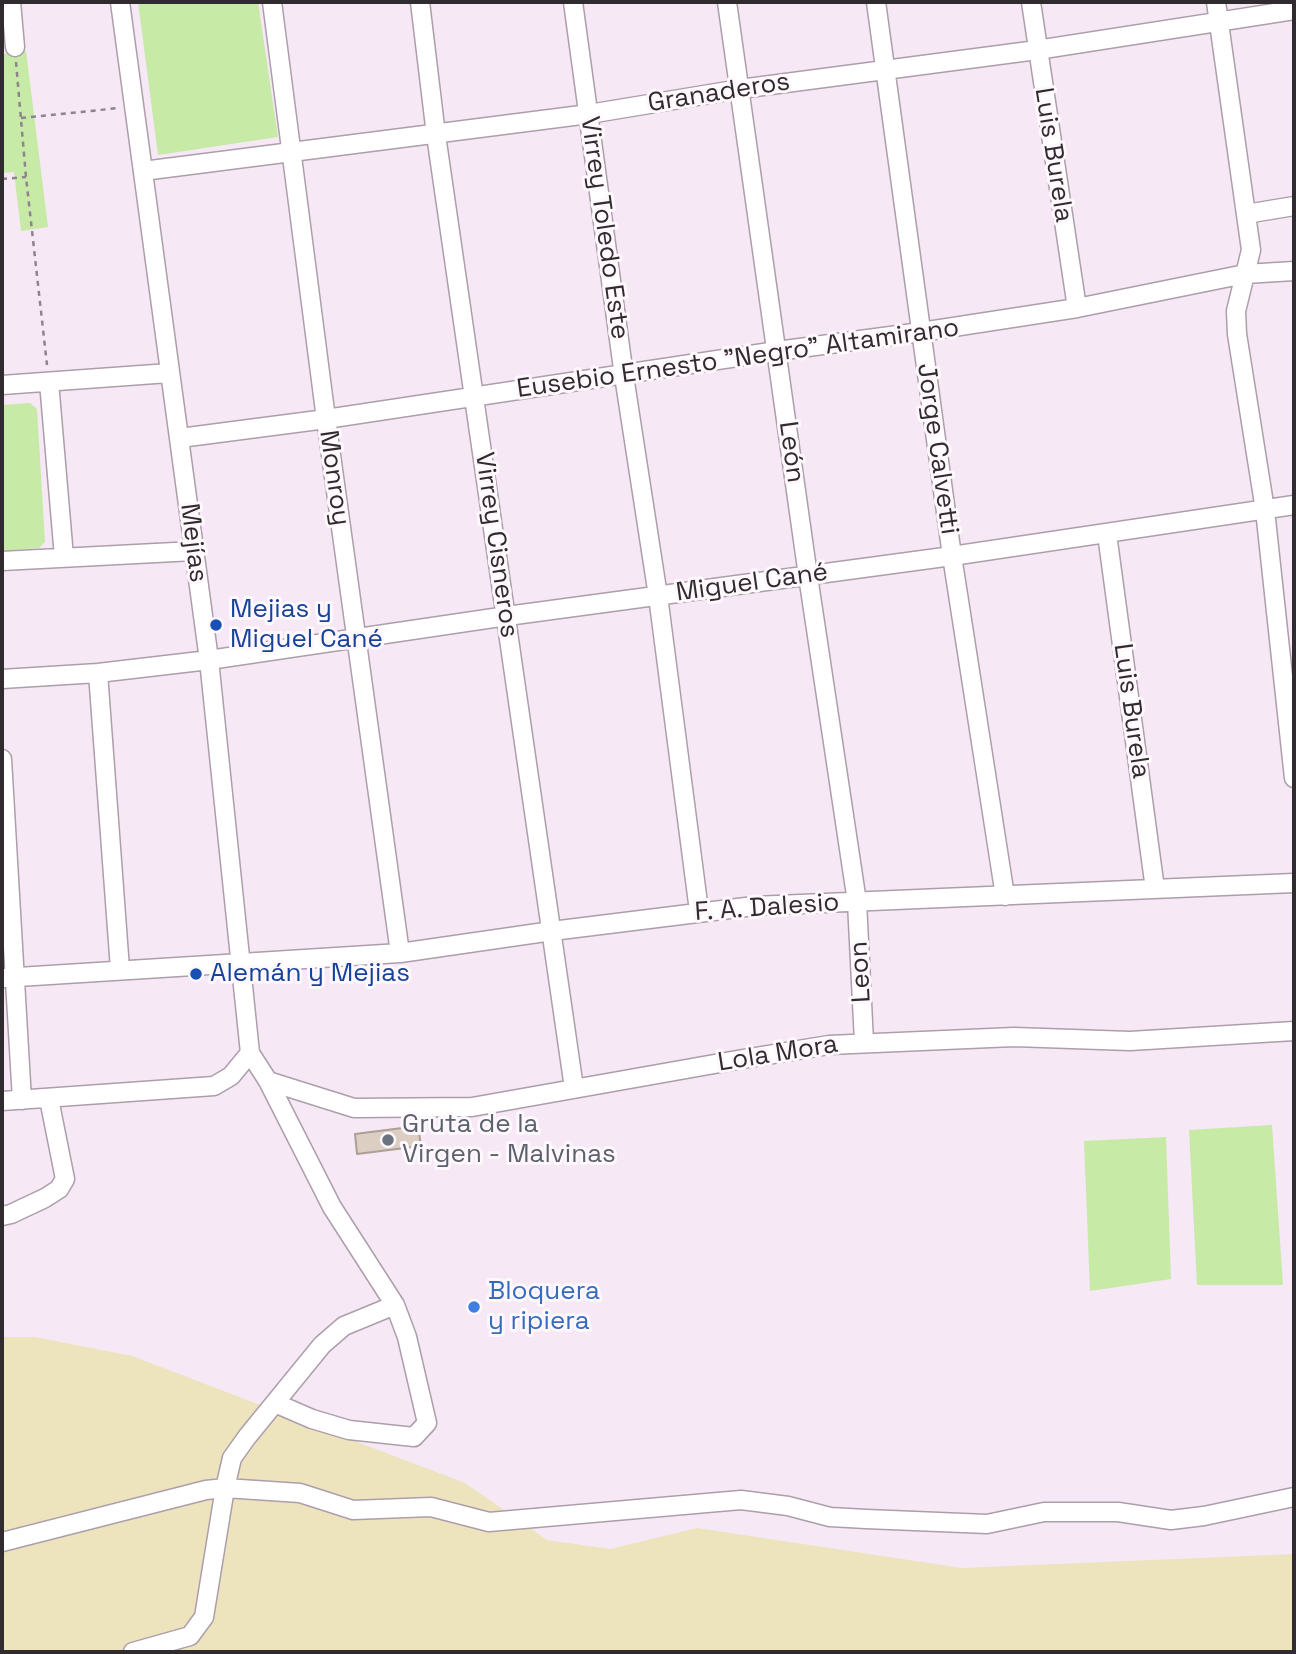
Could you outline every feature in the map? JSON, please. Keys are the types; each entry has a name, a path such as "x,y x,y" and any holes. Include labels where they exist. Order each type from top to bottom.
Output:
{"street":[{"path":"11,2 15,47"},
{"name":"Mejías","path":"120,2 209,660 250,1053 268,1081 332,1207 396,1305 407,1338 427,1423 414,1437 349,1430 312,1419 275,1403"},
{"name":"Monroy","path":"272,2 326,419 400,953"},
{"name":"Virrey Cisneros","path":"420,2 436,135 575,1088"},
{"name":"Virrey Toledo Este","path":"573,2 624,376 658,596 699,911"},
{"name":"León","path":"727,2 808,576 858,902"},
{"name":"Jorge Calvetti","path":"876,2 952,556 1004,896"},
{"name":"Luis Burela","path":"1031,2 1077,308"},
{"path":"1216,2 1251,250 1236,311 1237,334 1265,510 1294,778"},
{"name":"Granaderos","path":"143,171 589,114 740,89 1037,50 1294,10"},
{"path":"1246,214 1294,206"},
{"name":"Eusebio Ernesto \"Negro\" Altamirano","path":"180,438 921,332 1077,308 1245,274 1294,271"},
{"path":"2,385 169,373"},
{"path":"49,382 64,557"},
{"name":"Miguel Cané","path":"2,679 97,673 209,660 1107,534 1294,505"},
{"name":"Luis Burela","path":"1107,534 1155,889"},
{"path":"2,561 194,551"},
{"path":"97,673 120,969"},
{"path":"2,759 9,978 22,1100"},
{"name":"F. A. Dalesio","path":"9,978 400,953 699,911 754,906 1294,883"},
{"name":"Leon","path":"858,902 864,1042"},
{"name":"Lola Mora","path":"268,1081 354,1108 472,1107 737,1059 864,1042 1014,1037 1130,1041 1294,1031"},
{"path":"2,1101 214,1086 231,1076 250,1053"},
{"path":"2,1216 45,1198 60,1189 65,1179 49,1099"},
{"path":"133,1652 190,1636 204,1617 232,1458 322,1345 344,1326 396,1305"},
{"path":"2,1542 206,1490 225,1488 300,1493 353,1510 431,1507 489,1522 741,1500 788,1506 830,1517 866,1519 987,1524 1044,1512 1118,1512 1171,1520 1204,1516 1294,1497"}],"path":[{"path":"15,47 26,177 49,382"},
{"path":"21,118 133,107"},
{"path":"2,179 26,177"}],"green space":[{"path":"138,2 258,2 278,137 158,155"},
{"path":"26,51 48,227 21,231 14,172 2,173 2,54"},
{"path":"30,403 37,409 45,542 39,548 2,551 2,405"},
{"path":"1272,1125 1283,1285 1197,1285 1189,1130"},
{"path":"1166,1137 1171,1279 1090,1291 1084,1141"}],"sand":[{"path":"2,1337 35,1337 132,1356 465,1483 547,1540 610,1549 697,1528 962,1568 1294,1554 1294,1652 2,1652"}],"building":[{"name":"Gruta de la Virgen - Malvinas","path":"418,1126 421,1146 357,1154 355,1134"}],"place":[{"name":"Mejias y Miguel Cané","path":"216,625"},
{"name":"Alemán y Mejias","path":"196,974"},
{"name":"Gruta de la Virgen - Malvinas","path":"388,1140"},
{"name":"Bloquera y ripiera","path":"474,1307"}]}
